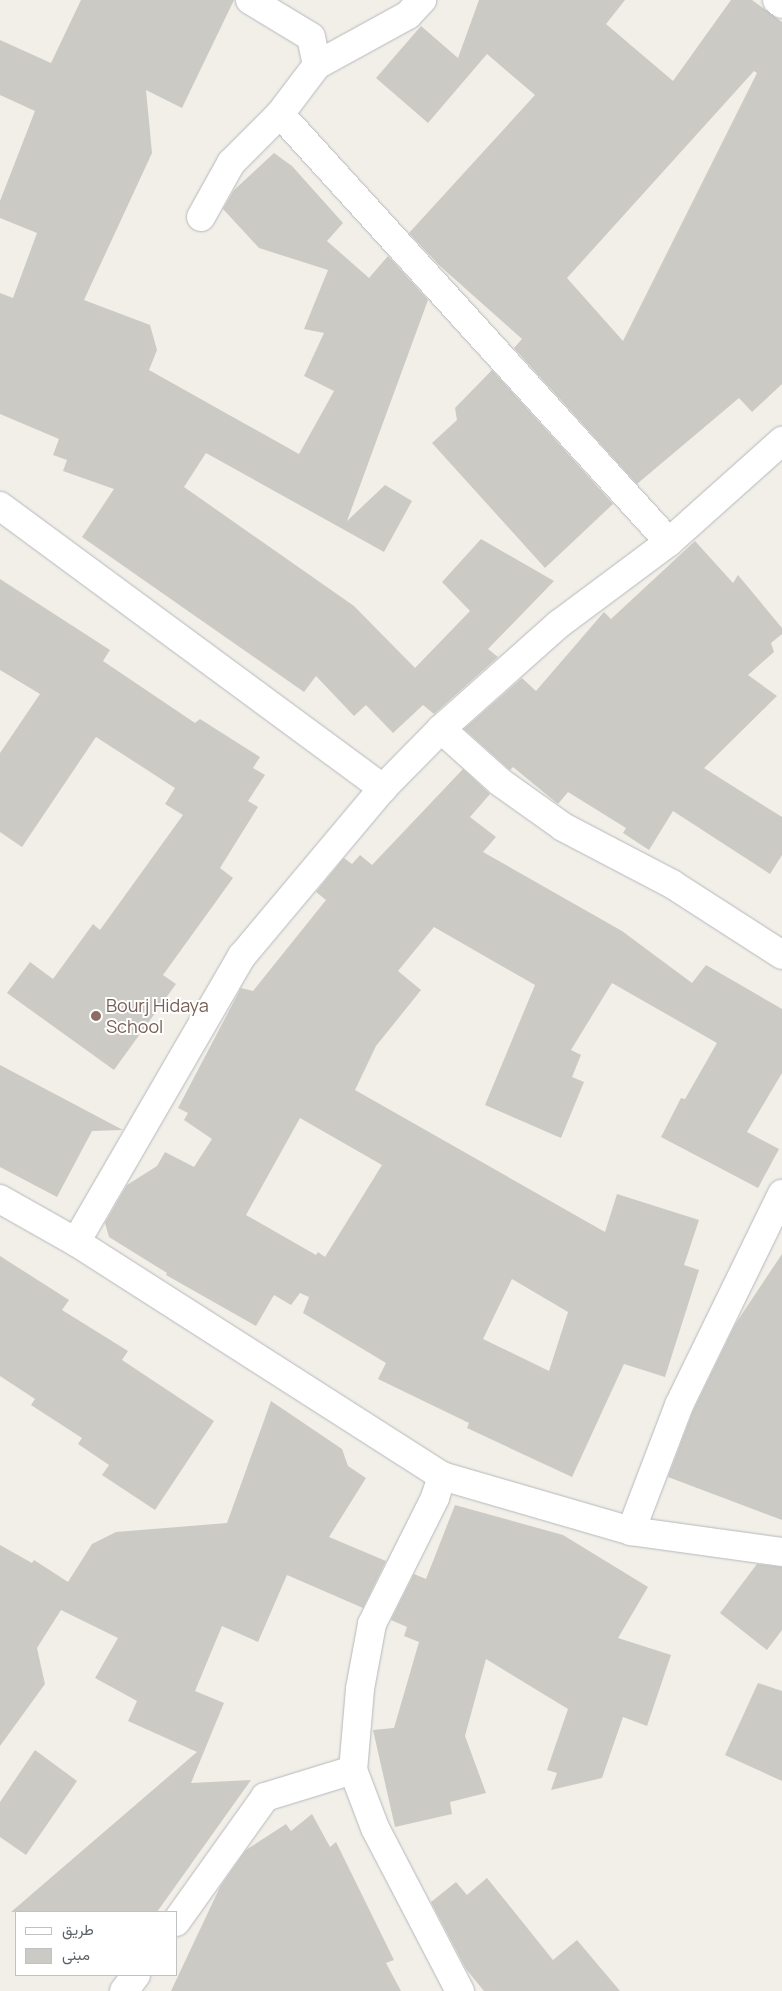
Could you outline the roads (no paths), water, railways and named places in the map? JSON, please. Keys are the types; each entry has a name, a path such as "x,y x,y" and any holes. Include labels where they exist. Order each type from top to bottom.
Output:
{"street":[{"path":"250,0 311,37 317,65"},
{"path":"201,217 231,163 280,114 317,65 408,15 422,0"},
{"path":"777,0 782,4"},
{"path":"280,114 669,542"},
{"path":"76,1242 242,956 383,788 441,729 559,624 669,542 782,441"},
{"path":"0,506 383,788"},
{"path":"441,729 500,782 563,827 672,884 782,955"},
{"path":"631,1531 679,1404 782,1194"},
{"path":"0,1199 76,1242 442,1476 631,1531 782,1552"},
{"path":"442,1476 434,1498 372,1624 360,1689 354,1770 375,1828 460,1991"},
{"path":"178,1919 265,1797 354,1770"},
{"path":"124,1991 135,1976"}],"place":[{"name":"Bourj Hidaya School","path":"96,1016"}]}
